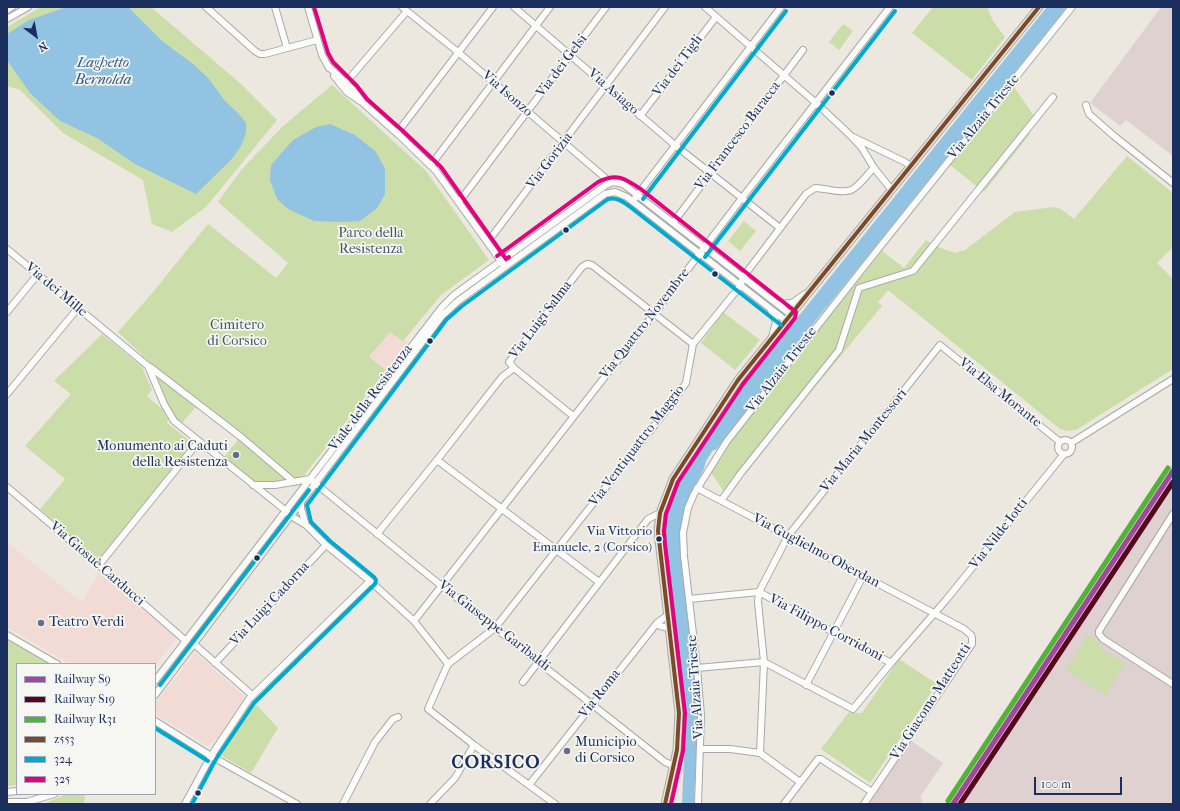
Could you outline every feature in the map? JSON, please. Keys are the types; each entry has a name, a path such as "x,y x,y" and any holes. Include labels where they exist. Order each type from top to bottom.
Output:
{"main road":[{"path":"665,804 679,738 679,713 658,531 660,513 669,488 678,471 738,380 809,290 1039,7"}],"street":[{"path":"7,10 12,7"},
{"path":"7,19 28,7"},
{"path":"206,7 260,54 317,40"},
{"path":"275,7 287,48"},
{"path":"308,7 322,55 328,66 352,96 363,103 431,165 505,267"},
{"path":"397,133 493,7"},
{"name":"Via Asiago","path":"514,7 676,146 780,228"},
{"path":"431,165 550,7"},
{"name":"Via dei Gelsi","path":"459,202 606,7"},
{"name":"Via Gorizia","path":"493,235 665,7"},
{"path":"705,7 816,103 850,135 862,148 874,168 891,189"},
{"path":"633,201 781,7"},
{"name":"Via Quattro Novembre","path":"414,621 654,314 890,7"},
{"name":"Via Alzaia Trieste","path":"698,804 701,715 684,556 683,533 688,508 697,488 727,440 1072,7"},
{"path":"344,85 404,9"},
{"name":"Via Isonzo","path":"404,9 458,52 610,182"},
{"name":"Via dei Tigli","path":"640,116 716,17"},
{"name":"Via Francesco Baracca","path":"674,223 803,50"},
{"path":"723,498 741,473 839,350 858,288 913,272 1053,97"},
{"path":"1086,105 1089,114 1173,183"},
{"path":"850,135 905,162 910,166"},
{"path":"741,285 743,277 810,190 815,188 850,190 874,168"},
{"path":"610,182 620,183 638,195 790,314"},
{"name":"Viale della Resistenza","path":"156,680 286,510 313,481 442,307 454,295 610,182"},
{"name":"Viale della Resistenza","path":"398,368 451,308 605,194 612,192 619,193 633,201 785,320"},
{"name":"Via dei Mille","path":"7,249 148,366 241,437 294,482"},
{"name":"Via Luigi Salma","path":"377,534 502,377 514,368 509,362 567,285 582,267 587,264 592,265 694,344"},
{"path":"7,312 38,274"},
{"name":"Via Ventiquattro Maggio","path":"474,745 428,709 448,664 495,628 557,550 686,383 694,344 741,285"},
{"path":"778,304 795,302 809,290"},
{"path":"769,307 774,314 776,322 772,337"},
{"path":"7,394 78,308"},
{"name":"Via Elsa Morante","path":"940,346 1060,442"},
{"name":"Via Maria Montessori","path":"759,592 788,536 940,346"},
{"path":"148,366 161,398 172,418 199,442 286,510 291,516 306,525 370,581 414,621 448,664"},
{"path":"514,368 573,416"},
{"path":"1071,443 1173,379"},
{"path":"1066,440 1071,443 1072,450 1068,453 1064,454 1059,450 1058,444 1060,442 1066,440"},
{"path":"99,565 199,442"},
{"name":"Via Nilde Iotti","path":"806,685 854,709 891,663 935,614 1064,454"},
{"path":"437,460 599,582"},
{"path":"253,485 275,485 313,481"},
{"name":"Viale della Resistenza","path":"156,694 301,503 313,481"},
{"name":"Via Giuseppe Garibaldi","path":"313,481 495,628 665,762 674,766"},
{"name":"Via Giosuè Carducci","path":"7,487 186,641"},
{"name":"Via Guglielmo Oberdan","path":"697,488 935,614"},
{"path":"301,503 301,509 306,525"},
{"path":"523,682 648,519 660,513"},
{"path":"1173,514 1100,626 1099,634 1103,639 1173,684"},
{"name":"Via Luigi Cadorna","path":"215,663 326,544"},
{"path":"697,668 764,662 806,685 863,576"},
{"path":"185,804 211,756 252,695 370,581"},
{"path":"759,592 758,602 764,662 760,752"},
{"name":"Via Filippo Corridoni","path":"689,599 759,592 891,663"},
{"name":"Via Giacomo Matteotti","path":"864,804 972,644 972,638 969,633 935,614"},
{"name":"Via Roma","path":"529,785 657,623 668,615"},
{"path":"657,623 660,626 669,628"},
{"path":"7,635 55,663"},
{"path":"194,644 252,695"},
{"path":"343,804 375,742 394,719 398,717"},
{"path":"156,722 211,756 297,804"},
{"path":"434,803 455,778 474,745 555,804"},
{"path":"700,749 730,749 760,752 800,782"},
{"path":"784,804 818,759 821,759 872,792"},
{"path":"7,802 27,803 50,795"}],"shaded area":[{"path":"1161,7 1173,7 1173,156 1126,120 1120,126 1090,103"},
{"path":"390,331 407,343 386,370 369,358"},
{"path":"1173,463 1173,804 948,804 1127,532"},
{"path":"7,542 83,602 99,572 177,638 156,665 156,663 68,663 7,627"},
{"path":"195,653 245,697 217,739 209,745 206,745 156,715 156,703"},
{"path":"910,740 943,763 920,797 922,804 867,804"}],"green space":[{"name":"Laghetto Bernolda","path":"41,7 151,7 241,84 277,120 206,207 172,232 152,224 143,180 63,133 20,90 7,86 7,27"},
{"path":"933,7 987,7 993,21 1005,37 972,80 912,33"},
{"path":"843,24 853,31 839,50 829,42"},
{"name":"Parco della Resistenza","path":"332,85 426,171 489,260 441,295 403,341 390,332 369,357 386,370 302,478 272,483 252,482 224,457 242,435 200,402 182,423 172,415 155,373 156,368 118,332 153,292 208,224 276,278 288,263 218,202 242,169 282,127"},
{"path":"1014,87 1037,120 1027,131 1030,134 984,192 950,165"},
{"path":"1127,156 1173,193 1173,247 1157,263 1173,279 1173,369 1076,430 1067,431 1060,429 888,290 878,302 882,306 748,468 727,497 711,472 729,443 882,251 904,268 926,240 935,246 955,253 965,250 1015,212 1054,207 1061,209 1074,219"},
{"path":"744,221 756,231 740,251 728,241"},
{"path":"723,312 760,340 735,370 701,343"},
{"path":"102,334 142,367 152,390 147,396 163,410 168,420 167,423 191,442 192,445 98,560 40,509 65,479 25,446 71,394 54,381"},
{"path":"1088,635 1101,644 1099,648 1125,664 1106,695 1066,670"},
{"path":"7,638 50,663 16,663 16,785 7,786"},
{"path":"899,659 937,684 870,783 821,749 849,712 862,713"},
{"path":"253,701 278,728 251,773 219,754"},
{"path":"64,795 85,795 84,804 44,804"}],"water":[{"name":"Laghetto Bernolda","path":"67,7 128,7 162,41 193,64 209,79 225,101 246,123 246,133 241,146 232,159 196,194 135,164 97,138 60,121 30,93 7,60 7,34 29,20"},
{"path":"1047,7 1067,7 809,329 716,450 713,450 706,461 704,469 688,499 682,531 698,717 694,804 682,804 686,712 666,556 665,525 671,498 681,477 737,395"},
{"path":"330,124 355,135 376,152 385,169 385,194 377,208 360,221 314,221 288,209 277,199 270,180 271,165 293,140 316,127"}],"rail line":[{"name":"R31","path":"948,801 1168,468"},
{"name":"S9","path":"953,804 1173,471"},
{"name":"S19","path":"960,804 1173,482"}],"transit line":[{"name":"325","path":"314,7 328,53 333,62 357,86 367,99 441,167 506,259 509,257"},
{"name":"z553","path":"665,804 677,750 679,713 658,531 660,513 673,479 738,380 1039,7"},
{"name":"324","path":"643,199 786,11"},
{"name":"324","path":"705,257 895,11"},
{"name":"325","path":"497,256 598,182 611,177 622,178 642,190 796,312 795,318 743,384 678,482 666,514 664,531 665,544 685,713 683,751 671,804"},
{"name":"324","path":"192,804 216,759 254,703 375,584 376,580 374,577 330,541 311,522 307,505 446,320 462,306 608,199 616,199 629,206 781,325"},
{"name":"324","path":"160,685 309,490"},
{"name":"324","path":"156,729 208,761"}],"place":[{"name":"Monumento ai Caduti della Resistenza","path":"236,455"},
{"name":"Via Vittorio Emanuele, 2 (Corsico)","path":"659,539"},
{"name":"Teatro Verdi","path":"41,623"},
{"name":"Municipio di Corsico","path":"567,751"}],"district":[{"name":"CORSICO","path":"496,764"}],"park label":[{"name":"Cimitero di Corsico","path":"237,334"}]}
